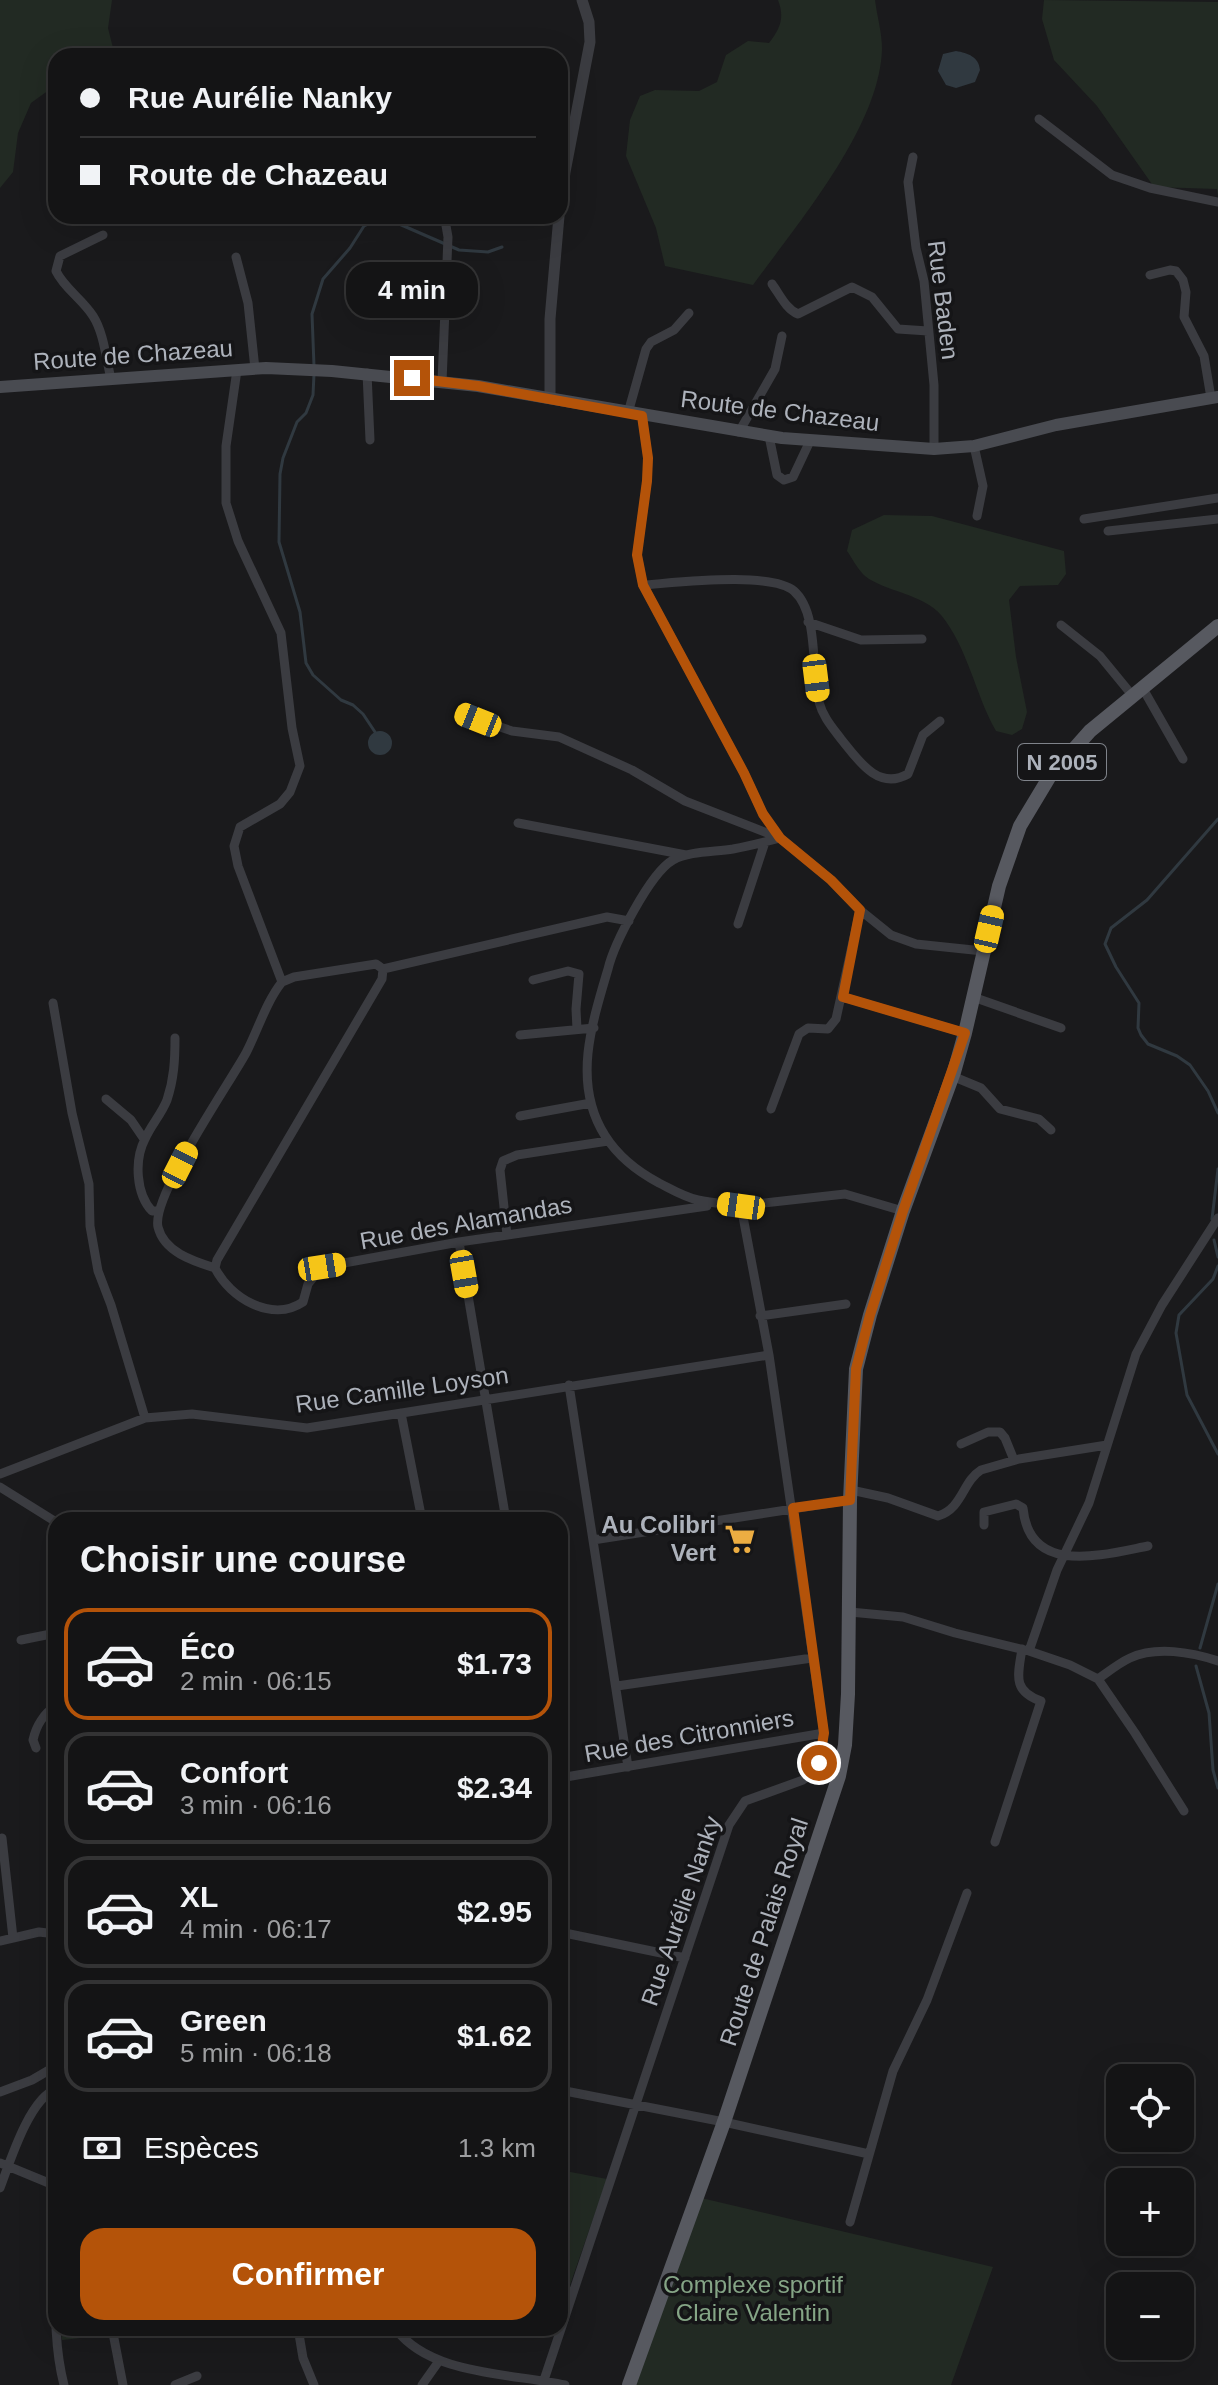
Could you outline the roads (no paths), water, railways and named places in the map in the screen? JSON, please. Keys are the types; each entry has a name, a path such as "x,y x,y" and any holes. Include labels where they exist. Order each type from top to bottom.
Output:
{"main road":[{"name":"Route de Chazeau","path":"0,387 297,368 442,382 769,436 934,449 974,446 1056,425 1214,398"},
{"name":"Route de Palais Royal","path":"629,2385 724,2122 839,1776 845,1745 856,1369 903,1211 965,1033 999,886 1020,826 1050,776 1090,731 1218,626"}],"street":[{"path":"568,156 590,42 582,0"},
{"path":"1039,119 1112,175 1150,188 1218,202"},
{"name":"Rue Baden","path":"913,157 908,182 916,248 924,281 934,385 934,449"},
{"path":"442,382 448,237 446,224"},
{"path":"550,398 550,319 559,224"},
{"path":"103,235 60,256 56,271 61,282 80,298 96,320 111,379"},
{"path":"236,257 248,303 255,369"},
{"path":"1150,275 1170,270 1176,271 1183,280 1186,292 1184,317 1204,356 1214,398"},
{"path":"772,284 794,313 798,314 852,287 872,297 898,329 928,331"},
{"path":"628,413 646,349 651,342 674,330 689,313"},
{"path":"739,432 775,369 782,336"},
{"path":"237,370 226,446 226,503 238,541 281,633 292,728 300,766 290,792 280,804 240,827 234,846 238,866 282,982"},
{"path":"367,373 370,440"},
{"path":"642,416 648,458 637,555 643,585 763,814 780,838 891,935 916,944 983,951"},
{"path":"769,436 777,475 784,480 793,477 810,441"},
{"path":"974,446 983,486 977,516"},
{"path":"1084,519 1218,498"},
{"path":"1108,531 1218,519"},
{"path":"643,585 728,580 784,585 793,591 804,603 819,701 830,724 858,761 874,775 889,780 908,774 923,735 940,721"},
{"path":"808,622 861,640 922,639"},
{"path":"1061,625 1137,691 1183,759"},
{"path":"461,714 512,731 559,737 632,770 685,801 780,838"},
{"path":"518,823 686,855"},
{"path":"741,1206 697,1200 676,1192 640,1172 608,1141 593,1113 588,1053 613,950 660,872 671,861 686,855 780,838"},
{"path":"738,924 765,842"},
{"path":"771,1109 799,1034 808,1028 822,1031 832,1026 843,997 860,910"},
{"path":"382,974 376,964 294,977 282,982 157,1211 157,1224 169,1245 189,1260 215,1268 382,974 607,917 629,921"},
{"path":"533,980 568,971 579,974 577,1029"},
{"path":"843,997 965,1033"},
{"path":"973,997 1061,1028"},
{"path":"53,1003 72,1113 89,1184 90,1226 98,1271 145,1418"},
{"path":"520,1035 594,1028"},
{"path":"157,1211 146,1205 141,1193 139,1166 144,1139 160,1117 168,1097 175,1064 175,1038"},
{"path":"952,1076 981,1088 1000,1109 1039,1119 1051,1130"},
{"path":"106,1099 131,1120 144,1139"},
{"path":"520,1116 591,1103"},
{"path":"507,1235 500,1170 503,1161 517,1155 608,1141"},
{"name":"Rue des Alamandas","path":"215,1268 219,1277 239,1297 268,1309 284,1309 303,1302 308,1284 322,1267 459,1242 690,1207 741,1206 845,1194 903,1211"},
{"name":"Rue Aurélie Nanky","path":"568,2302 734,1814 745,1801 803,1780 815,1771 824,1733 769,1355 741,1206"},
{"path":"995,1842 1041,1701 1023,1691 1019,1683 1018,1675 1026,1650 1063,1556 1089,1503 1136,1354 1162,1305 1218,1218"},
{"path":"459,1242 505,1512"},
{"path":"760,1316 846,1304"},
{"name":"Rue Camille Loyson","path":"0,1474 145,1418 192,1414 307,1428 769,1355"},
{"path":"569,1385 628,1767"},
{"path":"401,1413 420,1512"},
{"path":"961,1444 988,1432 1000,1432 1014,1460"},
{"path":"593,1540 871,1493 938,1516 957,1504 975,1473 1014,1460 1107,1445"},
{"path":"0,1487 48,1517"},
{"path":"984,1525 984,1512 1020,1505 1025,1525 1034,1540 1041,1548 1063,1556 1108,1554 1148,1546"},
{"path":"850,1612 903,1617 1026,1650 1070,1665 1098,1679 1184,1811"},
{"path":"21,1640 48,1635"},
{"path":"1098,1679 1130,1658 1159,1650 1205,1656 1218,1661"},
{"path":"617,1686 812,1658"},
{"path":"36,1748 33,1740 48,1712"},
{"name":"Rue des Citronniers","path":"568,1777 824,1733"},
{"path":"2,1838 13,1938"},
{"path":"850,2222 893,2071 927,2000 967,1893"},
{"path":"0,1941 39,1932 48,1933"},
{"path":"568,1934 685,1958"},
{"path":"0,2092 48,2071"},
{"path":"568,2091 869,2154"},
{"path":"0,2188 4,2164 39,2102 48,2093"},
{"path":"4,2164 48,2183"},
{"path":"57,2336 64,2385"},
{"path":"114,2336 123,2385"},
{"path":"299,2336 303,2358 314,2385"},
{"path":"401,2336 407,2343 439,2361 565,2385"},
{"name":"Rue Aurélie Nanky","path":"544,2380 558,2336"},
{"path":"422,2385 439,2361"},
{"path":"175,2385 197,2376"}],"waterway":[{"path":"314,366 312,314 323,279 368,224"},
{"path":"399,224 459,250 488,252 502,247"},
{"path":"314,374 313,395 306,413 297,422 283,458 279,542 300,612 306,663 313,675 341,700 363,714 375,732"},
{"path":"1218,819 1147,900 1111,928 1105,944 1139,1003 1138,1028 1141,1035 1148,1044 1190,1065 1208,1091 1218,1113"},
{"path":"1212,1219 1218,1169"},
{"path":"1214,1240 1218,1257"},
{"path":"1218,1266 1213,1279 1179,1315 1176,1333 1187,1395 1218,1454"},
{"path":"1200,1648 1218,1584"},
{"path":"1196,1666 1209,1713 1213,1770 1218,1788"}],"place":[{"name":"Au Colibri Vert","path":"740,1539"}],"park label":[{"name":"Complexe sportif Claire Valentin","path":"753,2299"}]}
